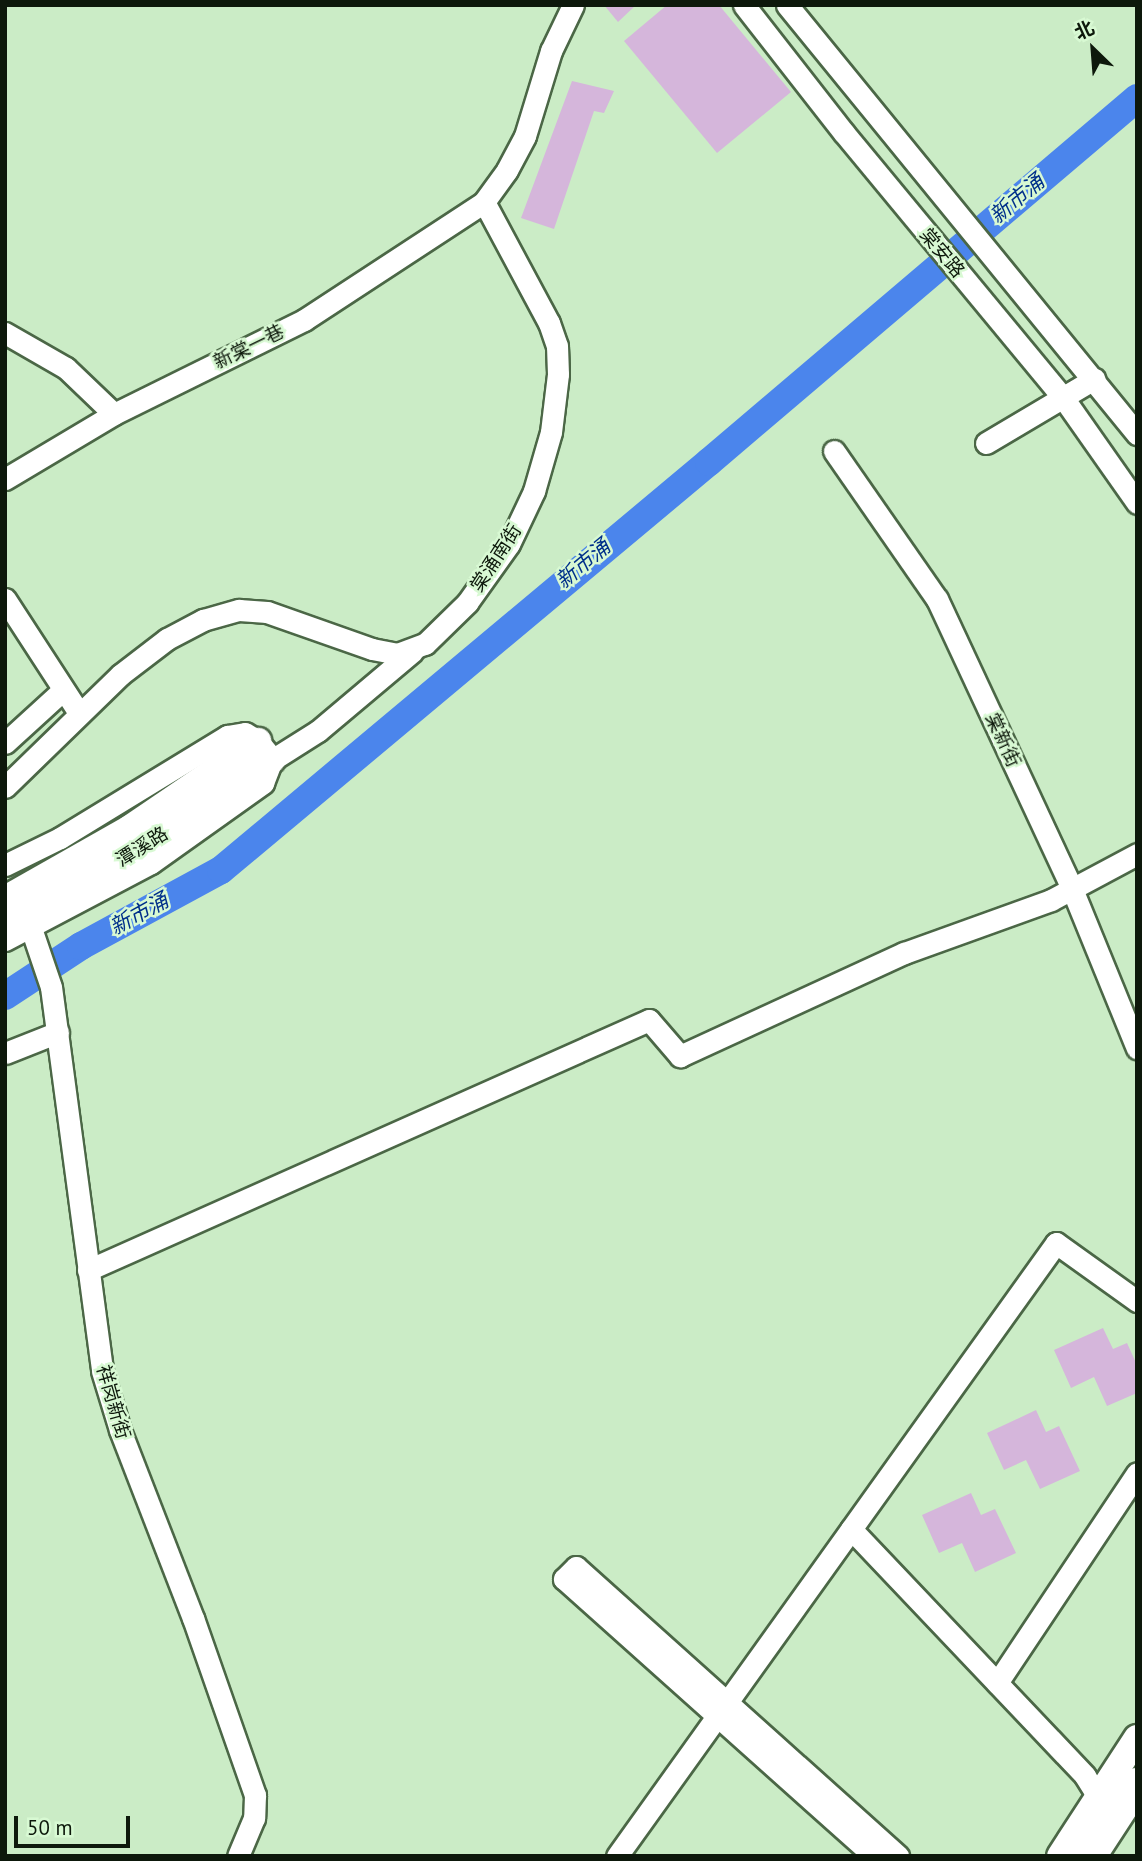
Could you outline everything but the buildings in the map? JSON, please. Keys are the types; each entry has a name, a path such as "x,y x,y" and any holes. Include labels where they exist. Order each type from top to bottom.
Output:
{"highway":[{"path":"1090,1856 1137,1784"}],"main road":[{"name":"潭溪路","path":"18,925 121,860 223,778 265,750"},
{"name":"潭溪路","path":"5,899 223,778"},
{"path":"1060,1856 1137,1738"},
{"path":"1104,1856 1137,1806"}],"street":[{"path":"484,202 507,170 525,136 551,51 573,5"},
{"name":"棠安路","path":"744,5 1064,399 1137,503"},
{"name":"棠安路","path":"787,5 1137,434"},
{"name":"新棠一巷","path":"5,479 114,414 304,320 484,202"},
{"name":"棠涌南街","path":"265,750 318,731 450,621 509,544 537,481 555,413 558,359 554,334 484,202"},
{"path":"5,333 66,368 114,414"},
{"path":"986,443 1094,379"},
{"name":"棠新街","path":"834,451 937,599 1072,888 1137,1048"},
{"path":"5,599 79,713"},
{"path":"5,787 120,675 167,639 203,620 239,610 282,616 388,654 414,650"},
{"path":"5,743 63,690"},
{"path":"5,865 60,838 228,736 245,733 265,750 263,783 211,822 151,863 18,925 5,940"},
{"path":"88,1270 649,1020 680,1056 904,953 1051,900 1137,854"},
{"name":"祥岗新街","path":"18,925 38,955 51,987 97,1342 111,1405 193,1618 255,1795 254,1818 238,1856"},
{"path":"5,1053 58,1032"},
{"path":"617,1856 1056,1243 1137,1301"},
{"path":"997,1683 1137,1473"},
{"path":"851,1529 1085,1776 1098,1797"},
{"path":"874,1856 722,1709 576,1567 564,1579 722,1709 898,1856"}],"waterway":[{"name":"新市涌","path":"5,996 81,946 221,870 709,462 1137,98"}]}
